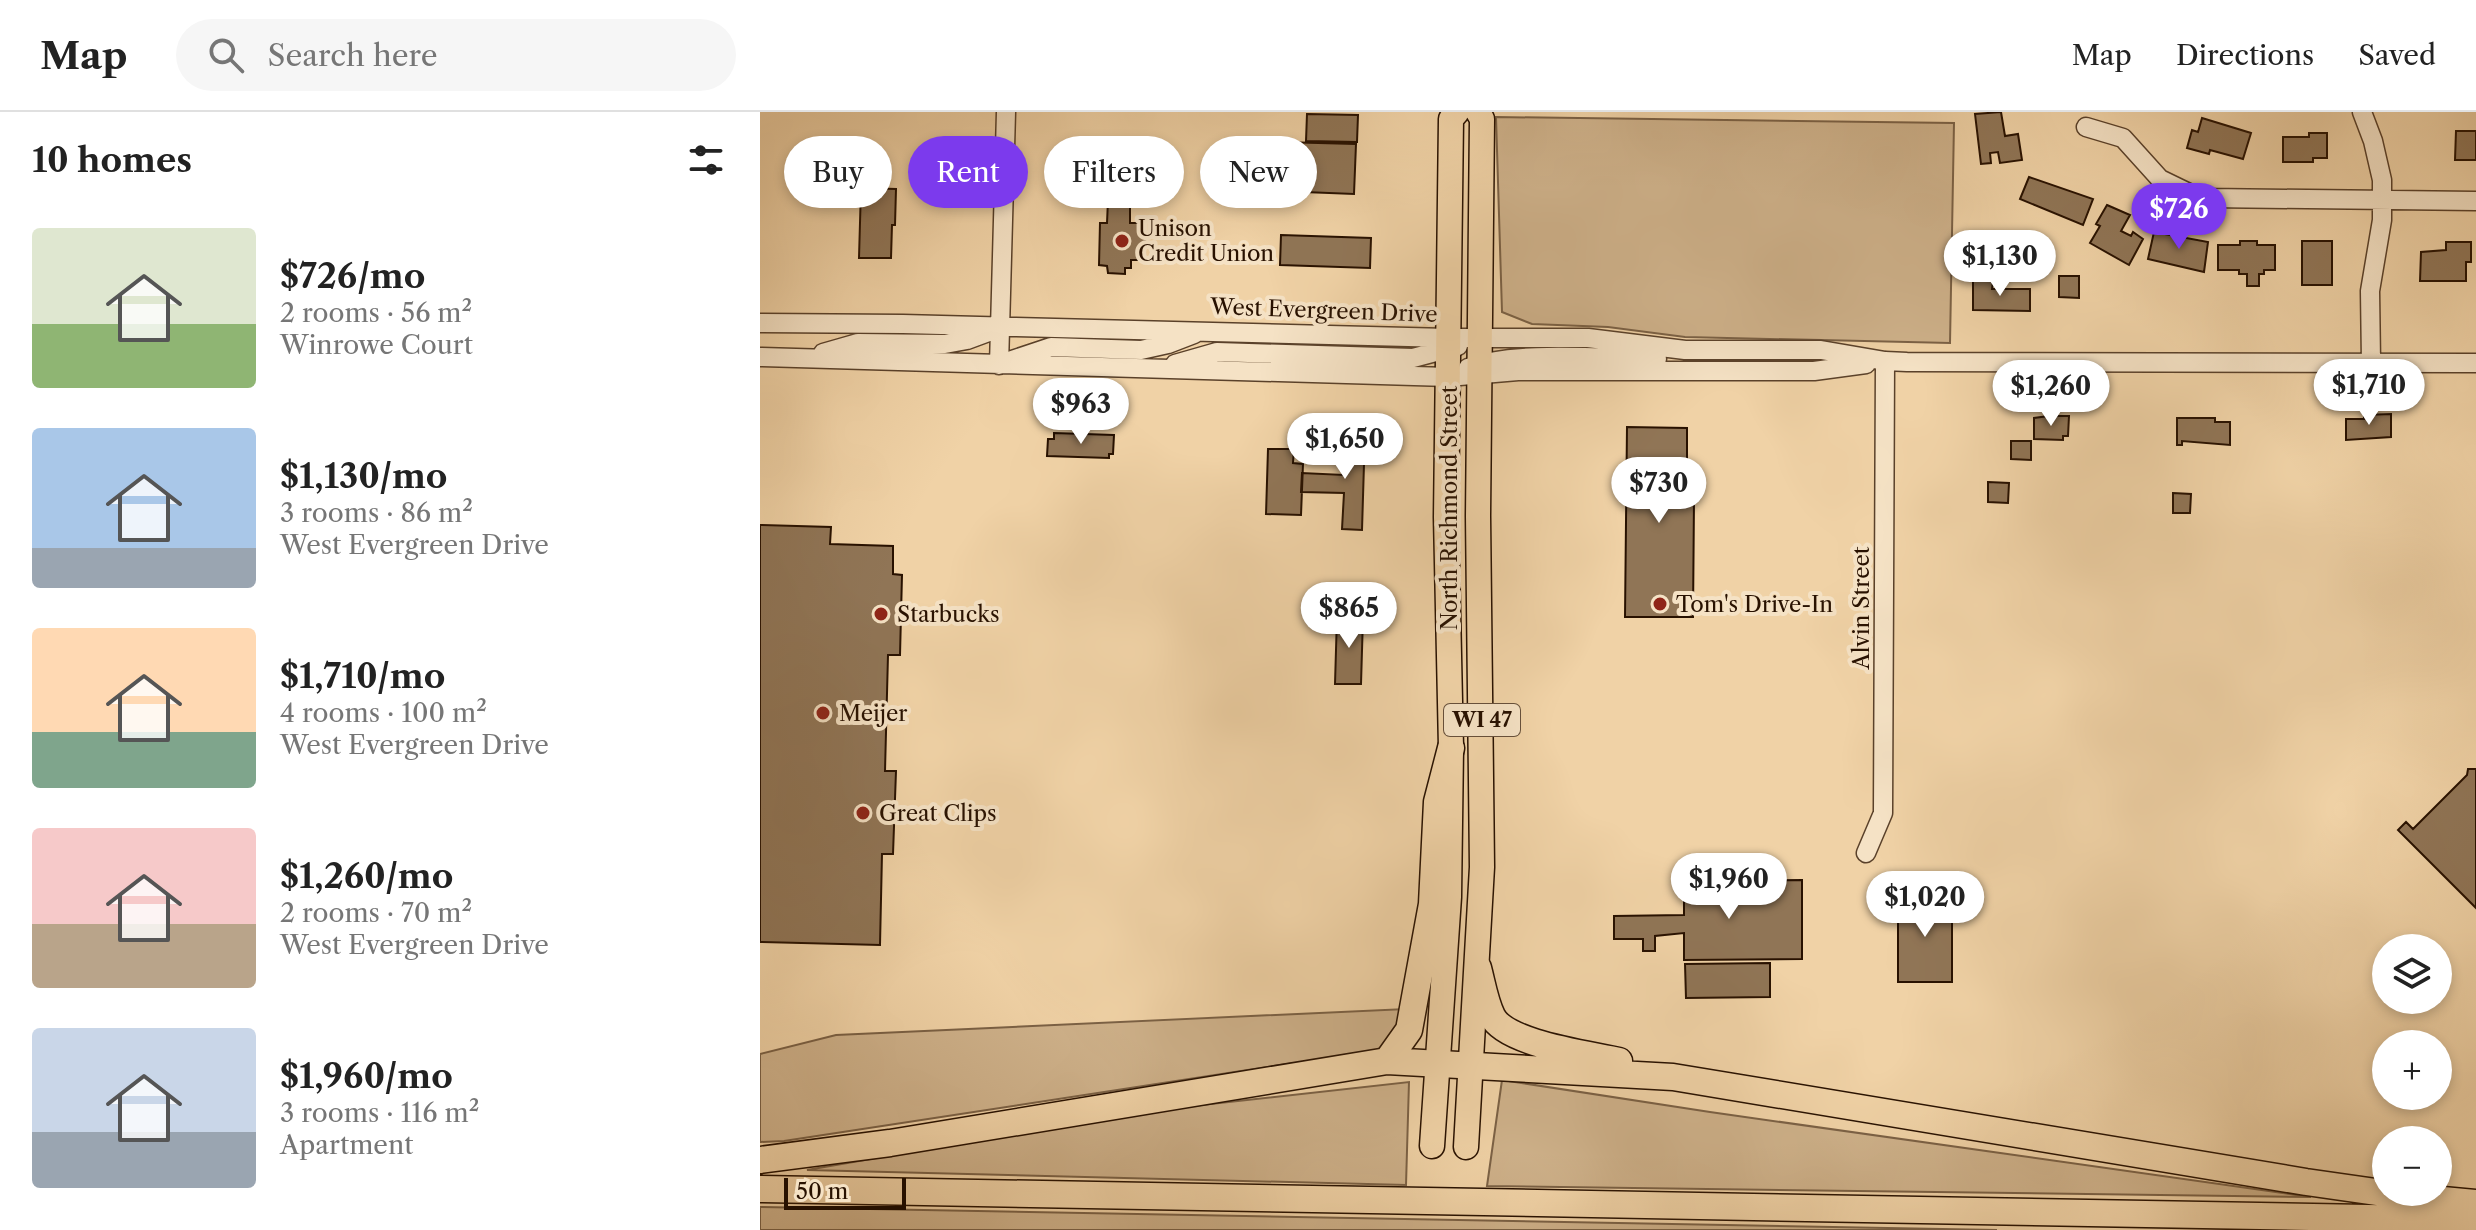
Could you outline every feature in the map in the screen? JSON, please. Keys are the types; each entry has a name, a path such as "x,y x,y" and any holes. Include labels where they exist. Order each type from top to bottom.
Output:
{"highway":[{"path":"1387,1061 1409,1030 1432,904 1437,802 1451,748"},
{"path":"1478,968 1491,1016 1505,1030 1530,1040 1673,1077 2306,1182 2476,1203"},
{"path":"760,1160 918,1139 1387,1061 1673,1077"},
{"path":"760,1189 2476,1220"}],"main road":[{"name":"North Richmond Street","path":"1432,1146 1449,897 1451,748 1446,517 1451,119 1457,112"},
{"name":"North Richmond Street","path":"1466,1147 1478,968 1483,792 1478,560 1482,119 1478,112"}],"street":[{"path":"1006,112 999,365 1051,347 1141,350 1202,331"},
{"path":"2362,112 2380,165 2382,201 2380,235 2370,291 2371,362"},
{"path":"2086,127 2123,138 2160,179 2193,195 2231,200 2476,201"},
{"name":"West Evergreen Drive","path":"760,323 1202,331 1448,344 1479,337 1588,338 1685,350 1821,350 1885,361"},
{"path":"808,358 858,343 945,344 967,340 1000,327"},
{"path":"1157,369 1217,352 1413,358 1448,344"},
{"path":"1479,370 1516,358 1715,359 1743,350"},
{"name":"West Evergreen Drive","path":"760,357 1448,377 1479,370 1814,371 1885,361 2476,363"},
{"name":"Alvin Street","path":"1866,853 1883,813 1885,361"}],"shaded area":[{"path":"1496,117 1954,123 1950,343 1685,337 1608,327 1532,324 1502,312"},
{"path":"1406,1009 1401,1028 1392,1040 1366,1054 1350,1058 1287,1064 784,1141 760,1142 760,1054 836,1035"},
{"path":"1502,1080 1710,1112 2311,1197 1487,1186"},
{"path":"1409,1082 1406,1185 807,1170 1147,1111"},
{"path":"760,1207 1997,1230 760,1230"}],"building":[{"path":"2001,112 2005,136 2018,134 2022,160 2000,163 1998,152 1990,153 1991,163 1981,164 1975,114"},
{"path":"1307,114 1358,115 1357,142 1317,141 1317,136 1306,136"},
{"path":"2202,118 2251,133 2243,159 2210,150 2209,154 2187,148 2192,130 2198,132"},
{"path":"2456,131 2476,131 2476,160 2455,160"},
{"path":"2309,133 2327,133 2327,158 2313,158 2313,162 2283,162 2283,137 2309,137"},
{"path":"1317,143 1356,144 1354,194 1317,193"},
{"path":"2029,177 2093,199 2083,225 2020,199"},
{"path":"892,189 896,189 891,258 859,258 860,208 892,208"},
{"path":"2107,205 2130,215 2121,231 2131,236 2133,232 2143,239 2129,265 2090,243"},
{"name":"Unison Credit Union","path":"1108,208 1130,208 1130,223 1138,223 1138,232 1146,232 1145,249 1138,249 1138,260 1131,260 1131,268 1125,268 1125,274 1108,273 1107,266 1099,265 1100,223 1107,223"},
{"path":"2154,232 2208,242 2204,272 2148,259"},
{"path":"1281,235 1371,238 1370,268 1280,265"},
{"path":"2240,241 2275,245 2275,270 2264,270 2264,274 2259,274 2259,286 2247,286 2247,274 2239,274 2239,270 2218,270 2218,245 2240,245"},
{"path":"2302,241 2332,241 2332,285 2302,285"},
{"path":"2446,242 2471,242 2471,262 2466,262 2466,281 2420,281 2421,252 2446,250"},
{"path":"2059,276 2079,276 2079,298 2059,297"},
{"path":"1973,281 1993,281 1992,289 2030,289 2030,311 1973,310"},
{"path":"2391,414 2391,437 2346,440 2346,419"},
{"path":"2069,416 2068,436 2063,436 2063,440 2034,439 2034,418"},
{"path":"2177,418 2215,418 2215,422 2230,422 2230,445 2182,441 2182,445 2177,445"},
{"path":"1627,427 1687,428 1687,499 1694,499 1693,617 1625,617"},
{"path":"1345,430 1365,431 1362,530 1342,529 1344,493 1301,492 1302,473 1344,475"},
{"path":"1054,433 1114,435 1113,454 1109,454 1109,458 1047,456 1048,439 1054,439"},
{"path":"2011,441 2031,441 2031,460 2011,459"},
{"path":"1268,449 1294,449 1293,463 1303,464 1301,515 1266,514"},
{"path":"1988,482 2009,483 2008,503 1988,502"},
{"path":"2173,493 2191,494 2190,513 2173,513"},
{"name":"Meijer","path":"760,525 831,527 830,544 893,546 893,574 902,575 900,655 888,655 885,771 896,771 893,854 882,854 880,945 760,942"},
{"path":"1337,616 1363,617 1361,684 1335,684"},
{"path":"2468,769 2476,769 2476,908 2398,830 2406,822 2413,829 2467,775"},
{"path":"1802,880 1802,959 1684,960 1684,933 1655,936 1655,951 1643,951 1643,939 1614,939 1614,916 1684,915 1684,881"},
{"path":"1952,895 1952,982 1898,982 1898,896"},
{"path":"1770,963 1770,997 1686,998 1685,964"}],"place":[{"name":"Unison Credit Union","path":"1122,241"},
{"name":"Tom's Drive-In","path":"1660,604"},
{"name":"Starbucks","path":"881,614"},
{"name":"Meijer","path":"823,713"},
{"name":"Great Clips","path":"863,813"}]}
